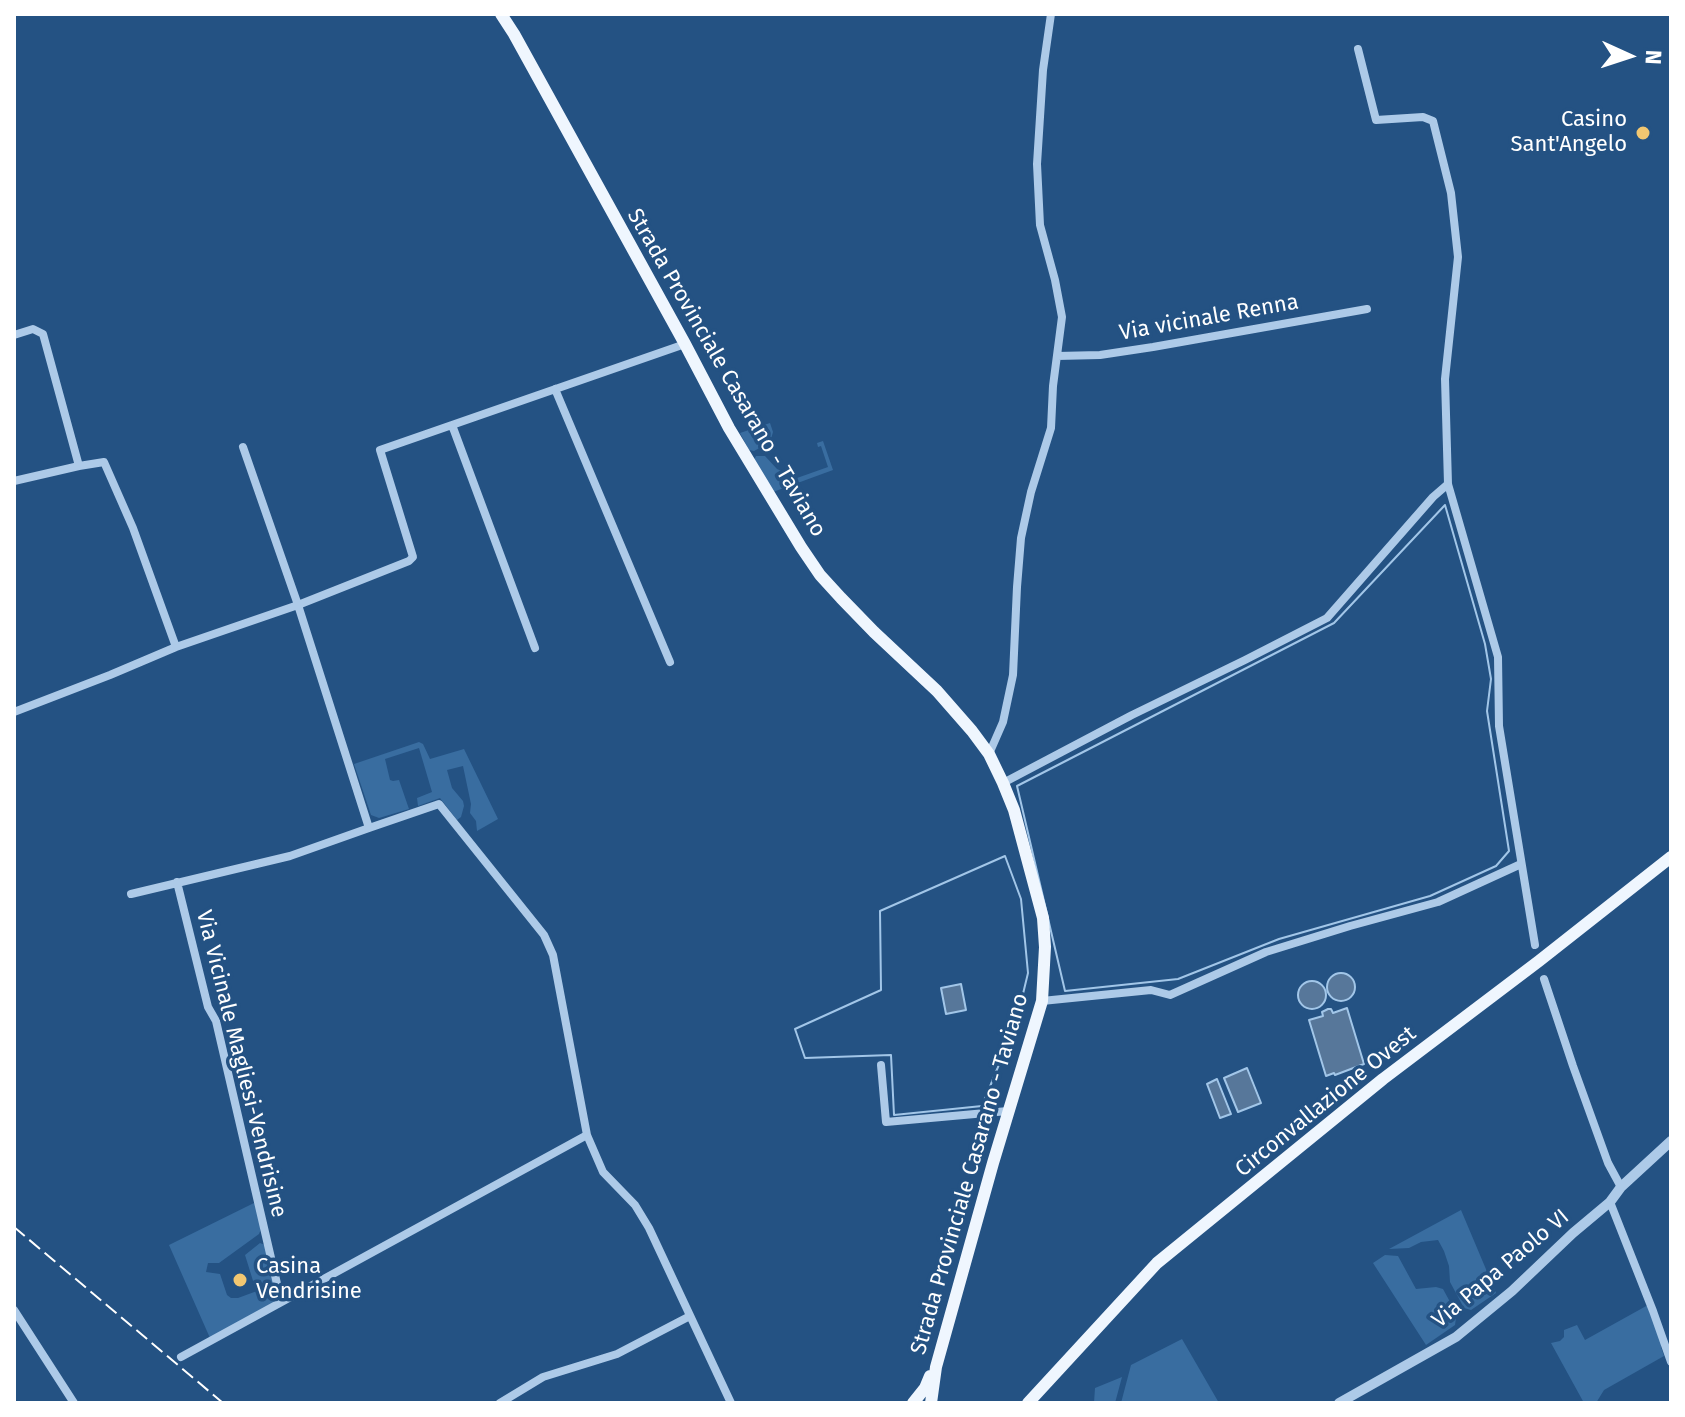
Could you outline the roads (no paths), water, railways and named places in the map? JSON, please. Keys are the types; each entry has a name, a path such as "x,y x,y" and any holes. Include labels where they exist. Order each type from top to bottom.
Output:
{"main road":[{"name":"Strada Provinciale Casarano - Taviano","path":"501,14 729,428 792,534 820,575 956,711 989,754 1020,832 1043,918 1042,1001 936,1367 931,1403"},
{"name":"Circonvallazione Ovest","path":"1028,1403 1157,1263 1383,1079 1671,857"},
{"path":"913,1403 936,1367"}],"street":[{"path":"989,754 1003,722 1013,675 1021,538 1031,492 1051,428 1062,317 1040,225 1037,164 1043,70 1051,14"},
{"path":"1358,49 1376,120 1423,117 1433,121 1451,193 1458,257 1445,379 1448,484 1498,657 1499,726 1535,945"},
{"name":"Via vicinale Renna","path":"1057,356 1100,355 1140,349 1367,309"},
{"path":"14,335 33,329 43,334 79,466"},
{"path":"14,712 176,647 298,605 409,561 413,557 380,450 685,344"},
{"path":"555,389 670,662"},
{"path":"452,425 535,648"},
{"path":"243,447 298,605 369,828"},
{"path":"14,481 104,462 133,528 176,647"},
{"path":"1003,783 1327,618 1433,497 1448,484"},
{"path":"131,894 290,856 439,804 544,935 553,955 587,1135 603,1172 635,1205 649,1228 731,1403"},
{"path":"1042,1001 1151,990 1170,995 1266,952 1438,902 1521,864"},
{"name":"Via Vicinale Magliesi-Vendrisine","path":"177,882 208,1007 216,1021 281,1301"},
{"path":"1544,979 1608,1163 1621,1187"},
{"path":"881,1065 886,1122 1008,1111"},
{"path":"181,1357 587,1135"},
{"name":"Via Papa Paolo VI","path":"1339,1403 1456,1337 1610,1202 1621,1187 1671,1141"},
{"path":"1610,1202 1671,1362"},
{"path":"14,1310 74,1403"},
{"path":"500,1403 543,1377 617,1354 690,1316"}],"waterway":[{"path":"1445,505 1485,644 1491,679 1487,711 1509,851 1496,866 1430,896 1279,939 1178,979 1065,991 1017,786 1334,623 1445,505"},
{"path":"1005,856 1021,899 1028,973 1016,1023 982,1106 894,1115 891,1055 805,1058 795,1029 881,990 880,911 1005,856"}],"railway":[{"path":"14,1227 223,1403"}],"place":[{"name":"Casino Sant'Angelo","path":"1643,133"},
{"name":"Casina Vendrisine","path":"240,1280"}]}
